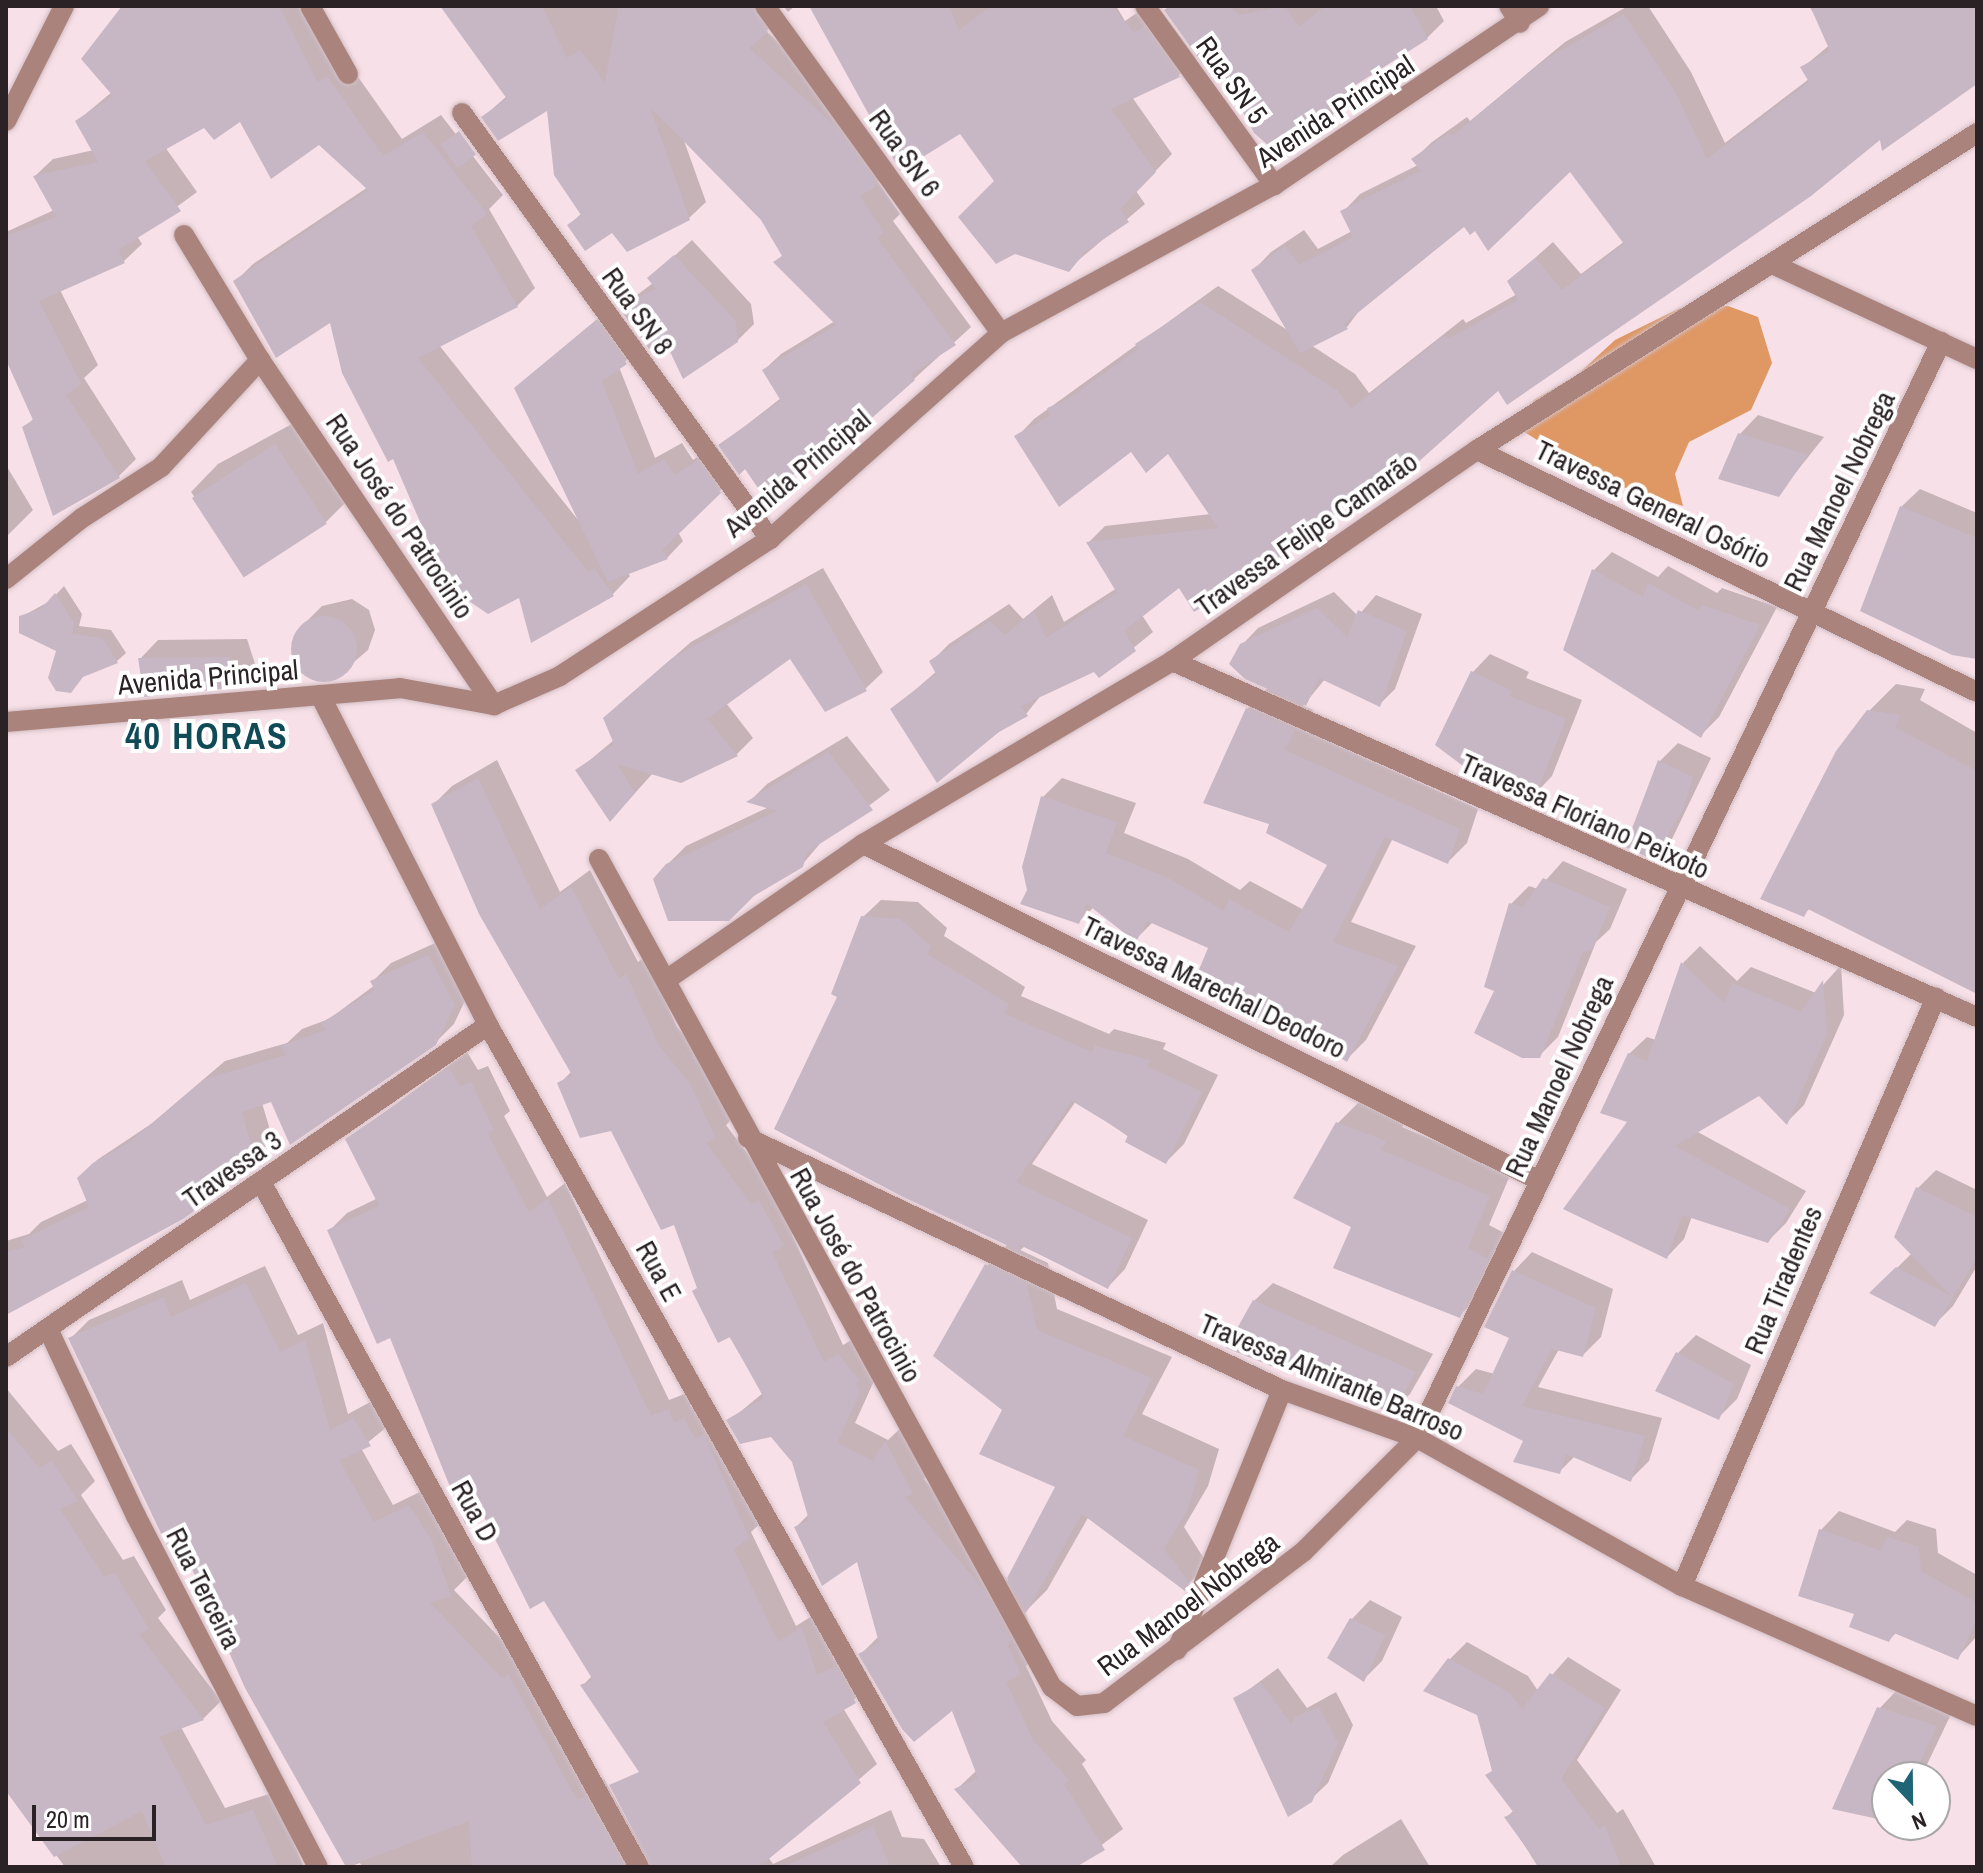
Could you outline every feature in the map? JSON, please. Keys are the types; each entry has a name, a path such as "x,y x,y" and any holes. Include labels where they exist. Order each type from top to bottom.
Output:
{"street":[{"path":"6,121 64,6"},
{"path":"310,6 348,74"},
{"name":"Rua SN 6","path":"765,6 1001,333"},
{"name":"Rua SN 5","path":"1145,6 1274,185"},
{"name":"Avenida Principal","path":"6,722 400,688 494,705 560,676 770,539 1001,333 1274,185 1515,14 1539,6"},
{"name":"Rua SN 8","path":"462,113 770,539"},
{"name":"Travessa Felipe Camarão","path":"666,980 863,844 1172,661 1477,450 1977,133"},
{"name":"Rua José do Patrocinio","path":"184,235 260,360 494,705"},
{"path":"1772,264 1977,359"},
{"name":"Rua Manoel Nobrega","path":"1077,1706 1104,1703 1304,1551 1417,1438 1941,342"},
{"path":"6,579 82,518 161,467 260,360"},
{"name":"Travessa General Osório","path":"1477,450 1977,692"},
{"name":"Travessa Floriano Peixoto","path":"1172,661 1678,888 1977,1017"},
{"name":"Rua E","path":"320,695 488,1025 964,1867"},
{"name":"Travessa Marechal Deodoro","path":"863,844 1540,1181"},
{"name":"Rua José do Patrocinio","path":"599,859 748,1138 1052,1687 1077,1706"},
{"name":"Rua Tiradentes","path":"1682,1586 1936,997"},
{"name":"Travessa 3","path":"6,1357 49,1331 488,1025"},
{"name":"Travessa Almirante Barroso","path":"748,1138 1282,1390 1417,1438 1682,1586 1977,1716"},
{"name":"Rua D","path":"261,1182 639,1867"},
{"name":"Rua Terceira","path":"49,1331 136,1516 318,1867"},
{"path":"1176,1651 1282,1390"}],"shaded area":[{"path":"1728,306 1758,317 1772,363 1751,410 1689,442 1675,474 1683,506 1601,480 1518,428 1534,400 1577,375 1615,340 1680,308"}],"building":[{"path":"122,6 279,6 318,83 327,76 383,156 423,132 487,214 471,226 518,307 418,358 588,572 594,568 614,596 531,643 519,598 488,614 448,587 393,459 388,462 342,373 330,323 276,358 233,281 368,190 319,145 271,179 240,122 214,140 204,128 145,161 181,211 118,250 125,263 39,301 81,384 66,395 120,478 53,516 22,427 33,420 6,360 6,236 56,217 33,176 98,162 75,121 113,96 81,59"},
{"path":"440,6 542,6 567,58 580,50 605,83 619,6 752,6 768,32 749,48 837,128 878,185 860,196 884,232 877,238 956,345 911,374 915,380 840,446 817,461 813,456 766,500 745,469 739,475 718,445 781,401 762,370 836,325 773,262 782,256 761,220 650,107 690,220 627,252 612,233 585,251 567,225 581,215 554,175 547,111 498,141 481,117 507,99"},
{"path":"809,6 948,6 959,30 992,6 1112,6 1134,33 1144,26 1180,77 1111,109 1156,172 1120,209 1129,222 1086,251 1069,272 1015,254 996,264 958,217 994,181 960,134 900,171"},
{"path":"1170,6 1229,6 1239,15 1285,6 1299,27 1325,6 1410,6 1428,39 1343,93 1347,99 1316,115 1324,126 1279,155 1254,133 1215,60 1204,66 1164,10"},
{"path":"1810,6 1977,6 1977,84 1882,151 1880,140 1811,196 1507,405 1498,391 1416,464 1337,505 1341,510 1287,548 1290,552 1274,564 1194,612 1179,588 1124,631 1136,651 1099,678 1094,672 1021,706 1028,716 999,732 937,783 890,709 936,674 929,661 990,621 1005,635 1034,611 1046,638 1117,593 1086,542 1218,528 1168,454 1146,473 1131,452 1059,507 1014,436 1051,415 1047,408 1067,400 1138,349 1135,344 1200,302 1338,391 1351,409 1445,335 1448,339 1518,300 1507,281 1535,258 1562,290 1624,244 1570,172 1488,251 1475,231 1470,235 1464,227 1344,324 1348,329 1300,353 1251,270 1285,246 1299,265 1353,237 1340,211 1421,171 1411,159 1449,133 1452,136 1546,59 1624,14 1674,90 1707,159 1809,82 1800,67 1830,51"},
{"path":"459,131 476,154 457,168 440,145"},
{"path":"674,255 736,321 738,342 683,379 664,339 649,349 618,307 656,289 647,278"},
{"path":"596,320 627,364 602,381 638,474 664,459 675,475 697,460 721,493 662,550 668,559 608,582 514,388"},
{"path":"1738,433 1808,455 1779,497 1718,479"},
{"path":"275,444 327,524 244,578 192,498"},
{"path":"1900,506 1977,538 1977,659 1952,655 1860,611"},
{"path":"1592,569 1643,597 1648,583 1699,611 1702,605 1760,625 1701,738 1563,650"},
{"path":"806,584 867,691 825,712 790,659 707,719 738,756 681,783 617,764 635,793 610,822 575,770 614,744 603,718 671,659"},
{"path":"55,593 74,623 72,634 102,638 118,663 83,677 71,693 56,691 48,678 56,651 19,633 19,616 41,609"},
{"path":"1317,608 1347,637 1358,610 1407,631 1380,707 1319,678 1306,706 1245,679 1229,664 1240,644"},
{"path":"317,616 331,616 343,621 352,630 357,649 355,662 348,673 331,682 317,682 305,677 296,668 291,656 291,642 296,630 305,621"},
{"path":"229,657 239,687 144,697 138,658"},
{"path":"1471,671 1512,691 1509,696 1566,719 1535,797 1491,787 1435,745"},
{"path":"1246,708 1295,730 1285,750 1460,829 1448,864 1385,837 1333,942 1398,966 1347,1062 1297,1031 1295,1037 1193,984 1208,948 1147,921 1136,942 1087,904 1079,924 1020,904 1027,890 1022,867 1041,796 1117,822 1106,853 1168,878 1224,911 1229,899 1289,932 1327,865 1266,833 1269,824 1203,803"},
{"path":"1867,710 1901,715 1895,727 1977,771 1977,994 1808,909 1804,917 1760,899 1836,751"},
{"path":"828,752 873,810 807,852 803,867 754,896 729,921 668,921 653,879 666,864 777,811 746,802"},
{"path":"1658,760 1693,777 1683,809 1654,860 1625,847"},
{"path":"478,778 540,909 571,887 619,979 626,974 659,1046 689,1082 716,1138 706,1143 751,1204 759,1200 784,1246 772,1252 824,1362 838,1354 860,1381 855,1383 860,1392 837,1443 873,1461 885,1441 913,1494 905,1497 984,1590 1011,1640 1008,1646 1021,1674 1006,1682 1033,1740 1069,1780 1064,1784 1105,1850 1076,1867 1022,1867 954,1789 978,1778 952,1711 914,1742 902,1729 858,1654 879,1643 857,1562 822,1586 794,1527 809,1520 792,1462 771,1437 740,1444 726,1420 764,1398 730,1337 718,1343 692,1291 697,1288 674,1225 661,1230 611,1131 580,1138 557,1083 572,1075 479,914 431,804"},
{"path":"1543,878 1610,907 1592,950 1583,952 1540,1058 1522,1058 1474,1033 1494,991 1484,987 1509,903 1523,907"},
{"path":"861,916 900,919 931,946 927,954 1009,1004 1005,1014 1092,1052 1095,1046 1150,1060 1147,1066 1202,1092 1166,1164 1125,1142 1128,1135 1072,1101 1016,1182 1132,1238 1108,1289 1019,1244 1021,1252 903,1197 774,1129 837,997 831,994"},
{"path":"428,955 455,1005 436,1045 290,1145 271,1102 242,1112 255,1160 226,1173 231,1180 196,1201 200,1207 183,1219 6,1315 6,1252 25,1247 21,1240 89,1207 77,1178 93,1163 130,1142 205,1079 286,1055 281,1046 326,1030 321,1023 375,990 370,981"},
{"path":"1681,962 1724,1003 1732,983 1801,1012 1823,980 1827,1034 1787,1125 1759,1096 1675,1146 1790,1209 1768,1243 1682,1215 1667,1259 1563,1209 1627,1122 1600,1113 1628,1053 1647,1061"},
{"path":"449,1068 460,1086 471,1082 494,1130 487,1133 529,1212 548,1199 651,1416 669,1409 674,1423 684,1418 695,1439 704,1434 749,1538 734,1549 778,1642 802,1627 817,1675 835,1666 856,1703 823,1722 861,1783 759,1867 652,1867 609,1785 639,1772 580,1685 593,1680 544,1601 530,1609 483,1515 465,1524 390,1338 377,1344 327,1230 379,1206 345,1139"},
{"path":"1336,1122 1386,1141 1381,1150 1490,1196 1468,1248 1488,1259 1460,1318 1333,1268 1351,1227 1293,1198"},
{"path":"1916,1187 1977,1217 1977,1257 1935,1327 1869,1293 1896,1267 1951,1296 1894,1237"},
{"path":"985,1264 1027,1284 1037,1330 1152,1378 1123,1436 1199,1470 1188,1509 1164,1549 1190,1584 1185,1591 1082,1514 1026,1613 1007,1578 1055,1487 979,1454 1002,1410 933,1356"},
{"path":"1512,1270 1596,1308 1583,1357 1552,1349 1522,1406 1645,1436 1631,1482 1566,1454 1560,1474 1513,1462 1523,1441 1448,1403 1456,1386 1483,1394 1509,1338 1484,1327"},
{"path":"246,1283 280,1352 305,1340 330,1430 353,1418 371,1446 339,1460 374,1522 409,1505 432,1541 451,1596 430,1603 502,1678 508,1674 577,1800 585,1796 624,1867 472,1867 469,1821 346,1867 245,1688 188,1560 176,1565 68,1338 164,1297 171,1317"},
{"path":"1253,1300 1416,1372 1392,1414 1276,1362 1273,1367 1226,1348"},
{"path":"1676,1352 1734,1384 1719,1420 1655,1391"},
{"path":"6,1428 39,1468 52,1461 78,1501 60,1509 104,1577 115,1573 149,1629 139,1634 204,1720 159,1737 206,1825 253,1810 278,1867 166,1867 142,1811 54,1857 6,1791"},
{"path":"1819,1529 1881,1551 1887,1537 1919,1547 1921,1571 1977,1603 1977,1619 1958,1660 1894,1633 1889,1642 1849,1627 1854,1614 1798,1596"},
{"path":"1350,1618 1385,1635 1364,1682 1327,1658"},
{"path":"1448,1658 1510,1693 1522,1709 1550,1673 1605,1708 1561,1779 1599,1829 1605,1825 1621,1867 1540,1867 1504,1817 1514,1813 1485,1775 1492,1771 1477,1715 1423,1691"},
{"path":"1261,1683 1291,1724 1295,1717 1319,1707 1338,1743 1312,1802 1288,1817 1233,1698"},
{"path":"1877,1707 1937,1726 1921,1761 1871,1761 1871,1818 1832,1809"},
{"path":"873,1826 890,1867 783,1867"}],"district":[{"name":"40 HORAS","path":"207,737"}]}
